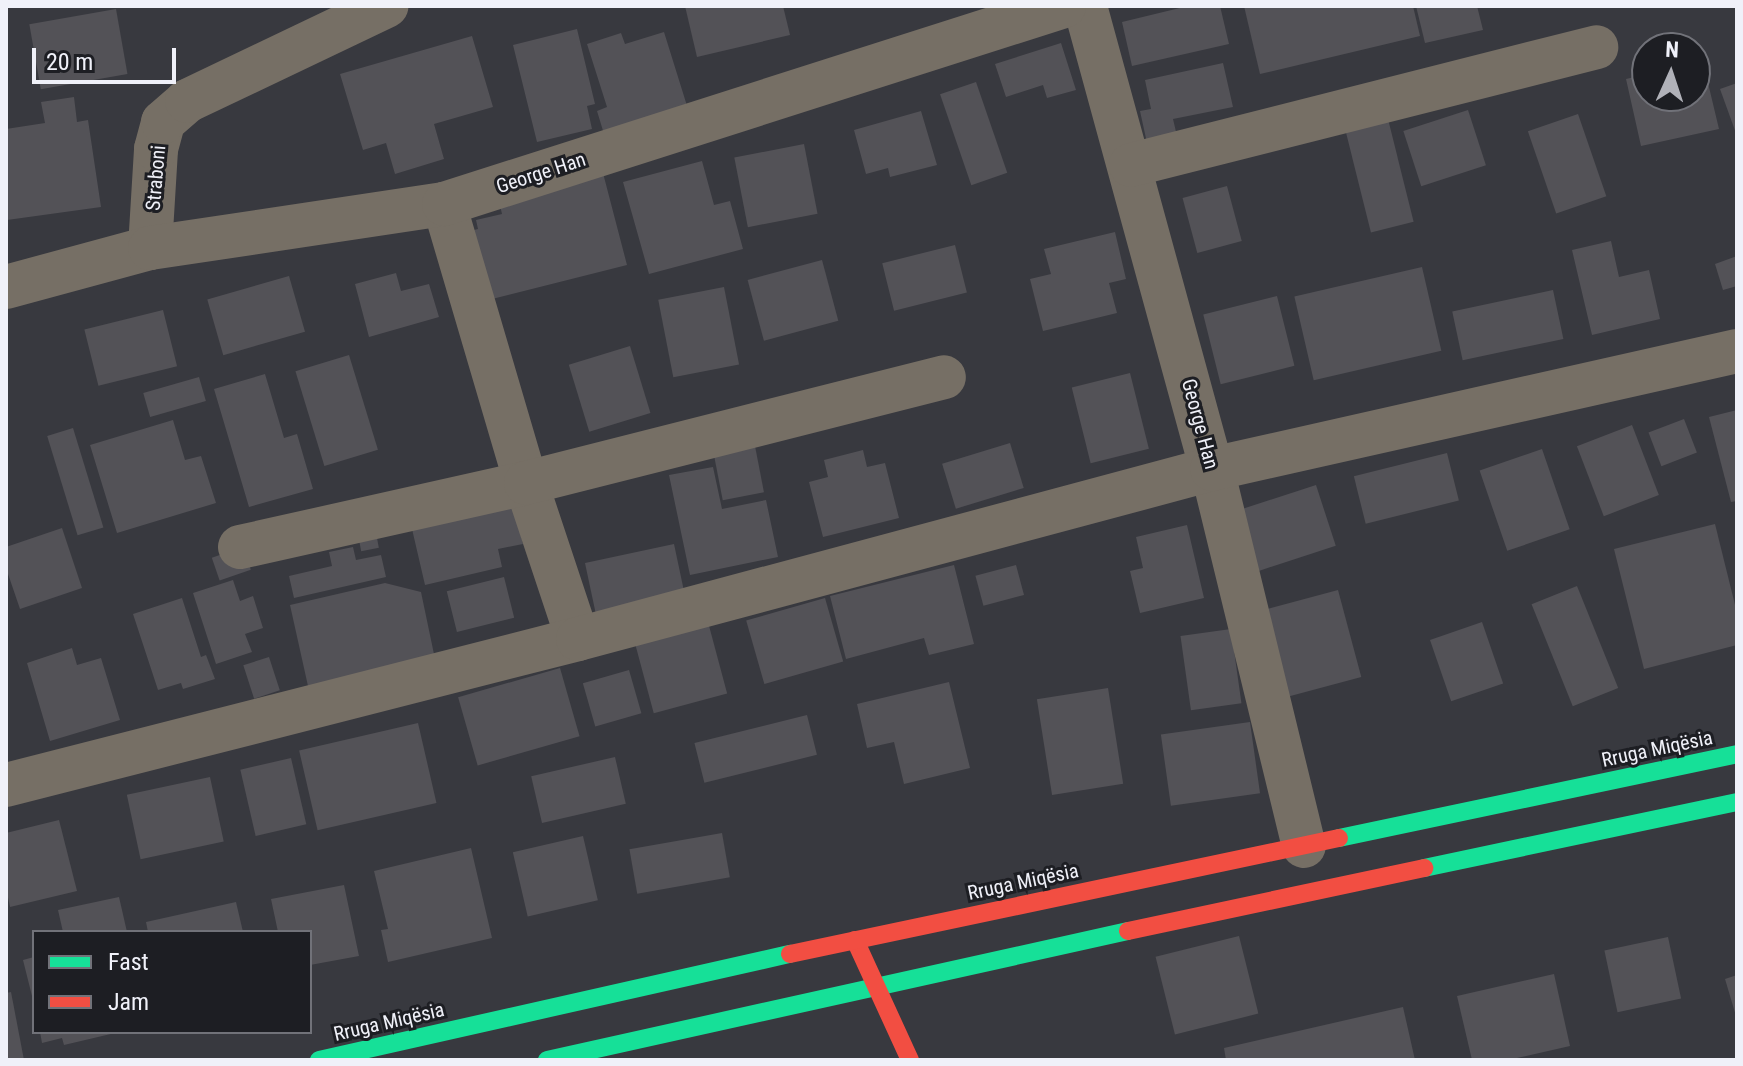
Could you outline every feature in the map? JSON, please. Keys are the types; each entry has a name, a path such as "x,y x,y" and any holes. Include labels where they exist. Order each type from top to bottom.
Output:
{"main road":[{"name":"Rruga Miqësia","path":"319,1060 855,940 1737,754"},
{"path":"547,1060 875,985 1737,802"},
{"path":"855,940 910,1060"}],"street":[{"name":"Straboni","path":"150,248 156,149 163,122 187,101 386,6"},
{"name":"George Han","path":"6,287 150,248 444,204 1064,6"},
{"name":"George Han","path":"1085,6 1212,469 1304,846"},
{"path":"1131,165 1596,47"},
{"path":"444,204 526,483 578,639"},
{"path":"6,785 578,639 1212,469 1737,351"},
{"path":"240,547 526,483 944,377"}],"building":[{"path":"685,6 783,6 790,35 697,57"},
{"path":"1188,6 1220,6 1229,44 1132,66 1122,22"},
{"path":"1244,6 1413,6 1420,36 1260,74"},
{"path":"1416,6 1477,6 1483,30 1425,43"},
{"path":"116,9 127,74 41,89 29,24"},
{"path":"577,29 595,104 587,106 592,129 537,142 513,45"},
{"path":"664,32 688,109 604,134 597,111 607,107 587,44 621,33 625,44"},
{"path":"472,36 493,107 434,124 444,159 395,174 386,143 363,150 340,74"},
{"path":"1061,43 1076,90 1047,98 1043,85 1006,97 995,64"},
{"path":"1223,63 1233,107 1173,119 1177,136 1147,143 1140,111 1151,109 1145,80"},
{"path":"1631,78 1631,101 1626,79"},
{"path":"976,82 1007,173 971,185 940,94"},
{"path":"1737,83 1737,136 1720,89"},
{"path":"1711,96 1719,129 1641,146 1633,112 1711,112"},
{"path":"74,97 77,122 88,120 101,207 7,220 6,129 45,123 41,102"},
{"path":"1468,110 1486,165 1421,186 1403,131"},
{"path":"921,111 937,165 890,177 888,168 866,174 854,130"},
{"path":"1578,114 1606,196 1556,214 1528,131"},
{"path":"1387,115 1414,222 1371,232 1344,126"},
{"path":"804,144 818,214 748,227 734,158"},
{"path":"702,161 714,205 730,201 743,249 649,274 623,182"},
{"path":"603,173 627,265 484,301 466,232 478,229 476,220 502,214 499,201"},
{"path":"1227,186 1242,241 1197,253 1183,198"},
{"path":"1115,232 1126,279 1109,283 1117,313 1043,331 1030,279 1051,274 1044,249"},
{"path":"1611,241 1619,277 1649,270 1660,319 1592,335 1572,250"},
{"path":"955,245 967,293 894,311 882,263"},
{"path":"1737,256 1737,286 1723,290 1715,264"},
{"path":"822,260 838,321 764,341 748,280"},
{"path":"1422,267 1441,351 1314,380 1294,296"},
{"path":"396,273 401,291 429,284 439,317 369,337 355,284"},
{"path":"289,276 305,332 223,355 207,299"},
{"path":"724,287 739,365 673,377 658,300"},
{"path":"1553,290 1563,339 1463,360 1452,311"},
{"path":"1277,296 1294,366 1221,384 1203,314"},
{"path":"163,310 177,366 98,386 84,330"},
{"path":"630,346 650,413 589,432 569,365"},
{"path":"349,355 378,450 324,466 295,371"},
{"path":"1130,373 1149,449 1091,463 1072,388"},
{"path":"265,374 284,438 297,434 313,489 249,507 214,389"},
{"path":"199,377 206,401 150,417 143,393"},
{"path":"1737,410 1737,501 1731,502 1709,417"},
{"path":"1684,419 1697,453 1661,466 1649,433"},
{"path":"173,420 185,460 201,456 216,503 117,533 90,445"},
{"path":"1632,425 1659,495 1604,516 1577,446"},
{"path":"73,428 103,527 78,535 47,436"},
{"path":"1010,443 1024,488 956,509 942,464"},
{"path":"755,446 764,492 723,500 714,454"},
{"path":"1542,449 1570,529 1507,551 1480,470"},
{"path":"863,450 867,467 885,463 899,518 823,537 809,482 828,477 824,460"},
{"path":"1447,453 1459,501 1366,524 1354,476"},
{"path":"713,467 722,509 766,500 778,557 690,575 669,475"},
{"path":"1316,485 1336,546 1259,571 1239,510"},
{"path":"514,506 523,544 498,549 502,567 425,585 412,529"},
{"path":"1715,524 1737,613 1737,645 1644,669 1614,549"},
{"path":"1187,525 1204,598 1140,613 1130,571 1143,568 1136,537"},
{"path":"62,528 82,588 20,609 6,568 6,547"},
{"path":"376,533 379,548 361,551 358,536"},
{"path":"674,544 687,605 598,624 585,563"},
{"path":"243,547 251,570 220,580 212,558"},
{"path":"353,547 356,560 381,555 386,577 294,598 289,576 332,566 329,552"},
{"path":"954,565 974,644 929,655 924,638 846,659 830,596"},
{"path":"1016,565 1024,595 983,606 975,576"},
{"path":"504,577 514,618 457,632 447,591"},
{"path":"233,580 240,601 253,596 263,628 245,634 252,652 216,664 193,593"},
{"path":"385,583 421,592 435,659 308,686 290,605"},
{"path":"1577,586 1618,688 1573,706 1532,604"},
{"path":"1338,590 1361,677 1280,699 1257,612"},
{"path":"182,598 201,657 206,655 215,679 183,689 181,683 158,690 133,614"},
{"path":"825,598 843,661 764,684 746,621"},
{"path":"708,622 727,693 654,713 635,642"},
{"path":"1482,622 1503,683 1451,701 1430,640"},
{"path":"1231,629 1241,703 1191,710 1180,636"},
{"path":"72,648 77,665 101,658 120,720 50,741 27,663"},
{"path":"269,657 280,690 254,699 243,665"},
{"path":"560,668 580,736 478,765 458,697"},
{"path":"629,670 641,713 595,726 583,683"},
{"path":"949,682 970,768 904,784 894,742 867,748 857,704"},
{"path":"1108,688 1123,784 1052,795 1037,699"},
{"path":"807,715 817,755 704,783 694,743"},
{"path":"1250,722 1260,793 1171,806 1161,735"},
{"path":"418,723 436,803 318,830 299,750"},
{"path":"615,757 626,804 542,823 531,776"},
{"path":"291,758 306,824 256,836 240,770"},
{"path":"210,777 224,842 141,859 127,795"},
{"path":"59,820 77,891 10,907 6,888 6,833"},
{"path":"722,833 730,877 637,894 629,849"},
{"path":"583,836 598,900 528,917 513,852"},
{"path":"471,848 492,938 388,962 381,930 388,929 374,871"},
{"path":"344,885 359,956 312,965 312,930 278,930 271,899"},
{"path":"119,897 127,930 63,930 58,910"},
{"path":"236,902 243,930 148,930 146,922"},
{"path":"1239,936 1258,1014 1175,1034 1156,957"},
{"path":"1668,937 1681,999 1618,1012 1604,951"},
{"path":"32,958 32,996 23,960"},
{"path":"1554,974 1570,1046 1508,1060 1472,1060 1457,996"},
{"path":"1737,975 1737,1015 1736,1016 1725,979"},
{"path":"11,992 24,1060 6,1060 6,993"},
{"path":"1403,1007 1415,1060 1226,1060 1224,1048"},
{"path":"40,1034 111,1034 64,1045 62,1038 42,1043"}],"traffic: fast":[{"path":"1339,838 1737,754"},
{"path":"1424,868 1737,802"},
{"path":"547,1060 1128,931"},
{"path":"319,1060 790,954"}],"traffic: jam":[{"path":"790,954 1339,838"},
{"path":"1128,931 1424,868"},
{"path":"855,940 910,1060"}]}
